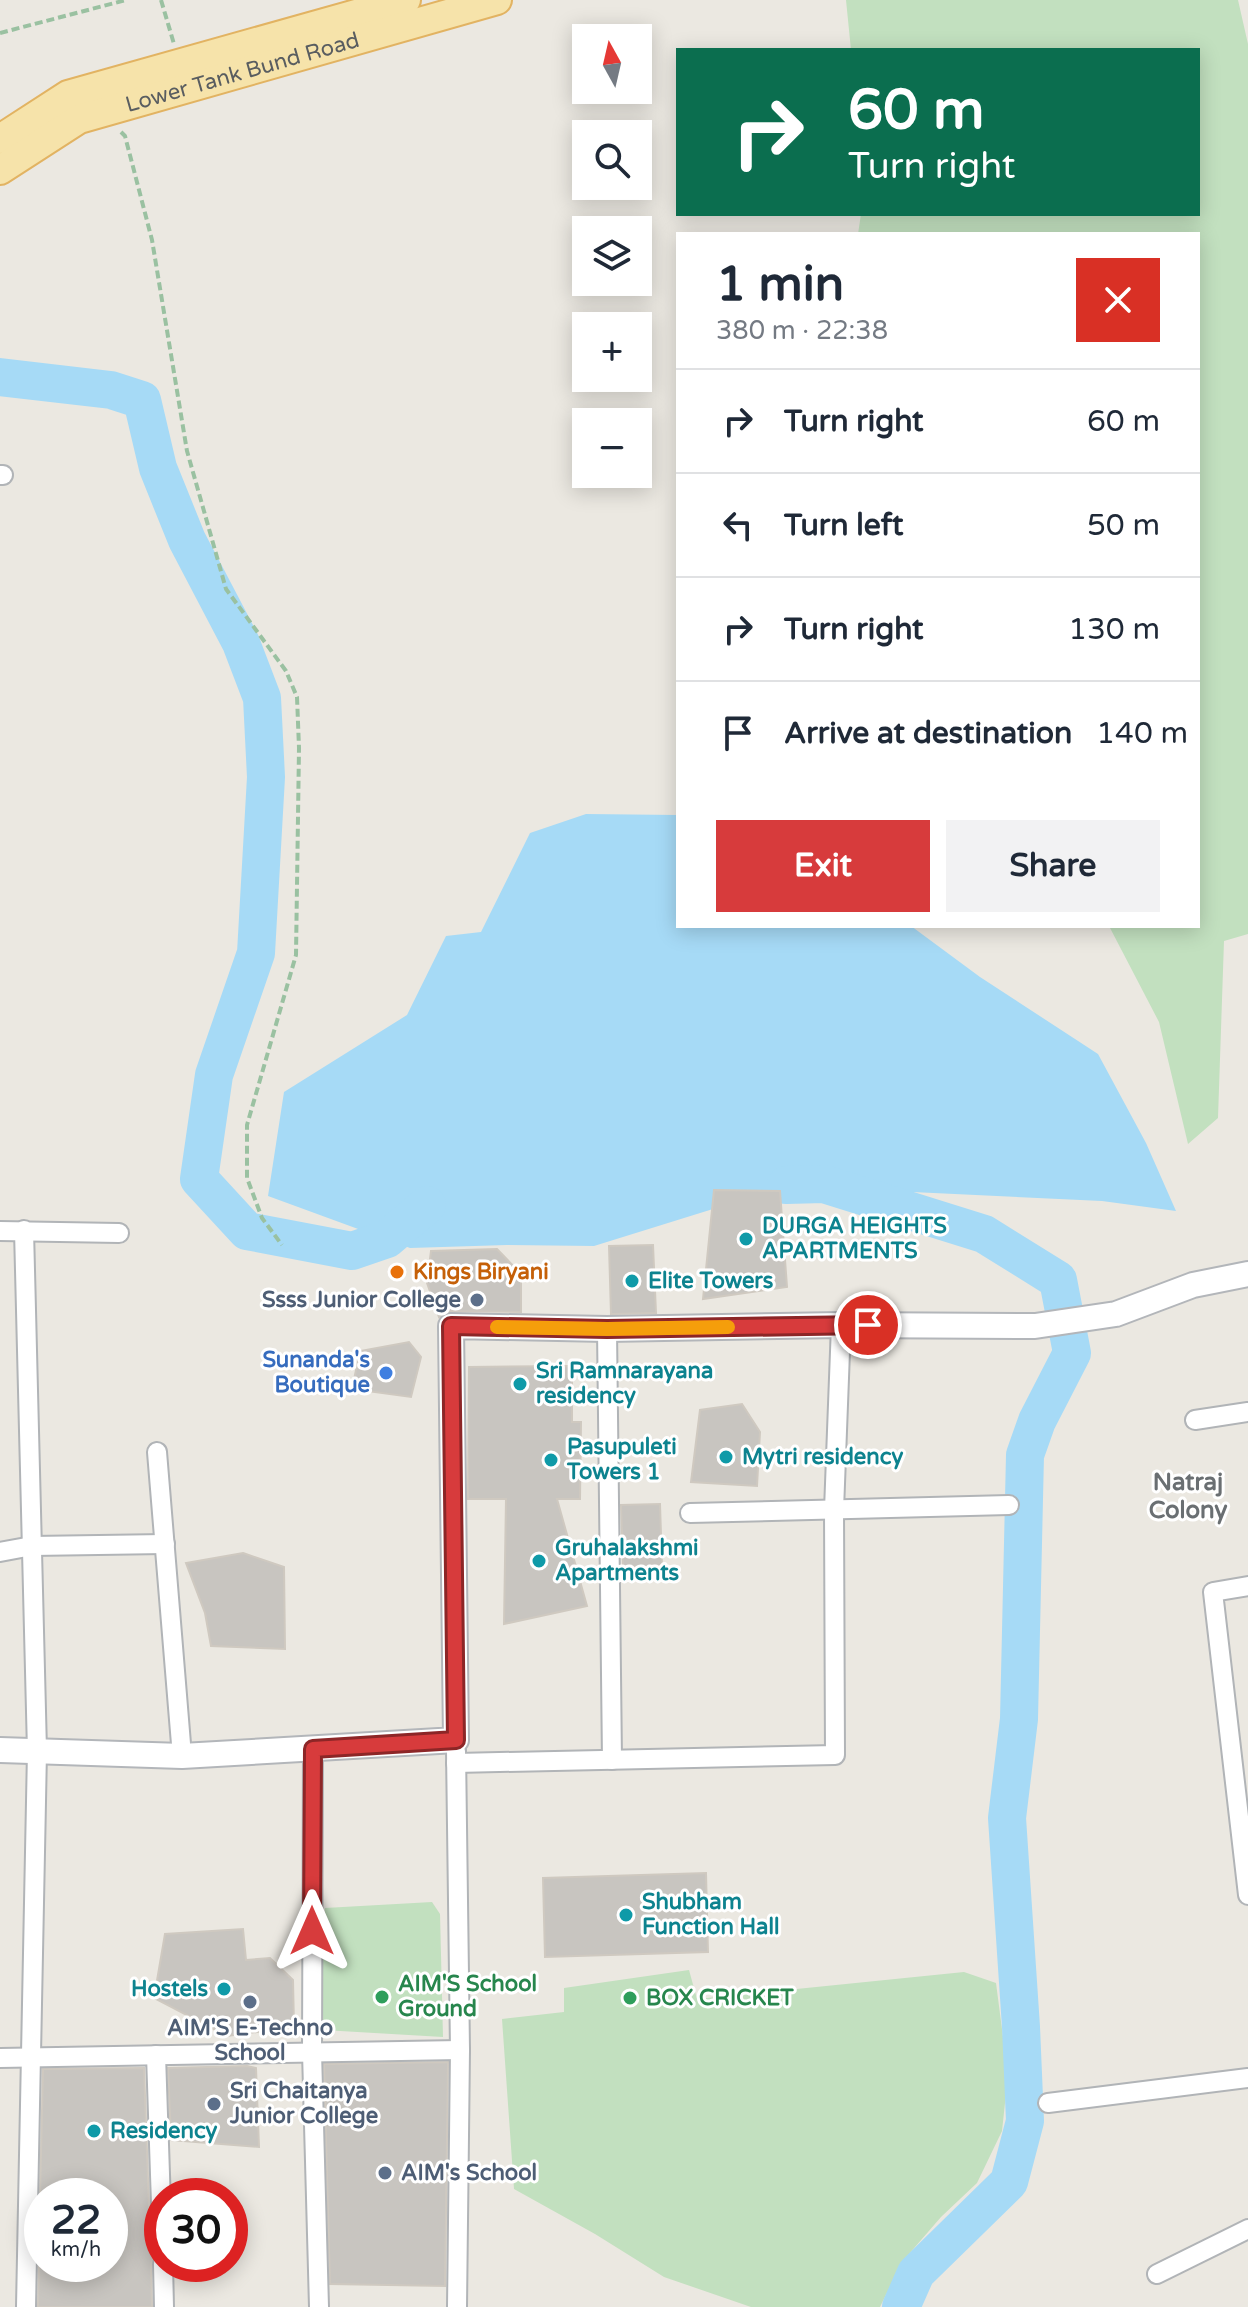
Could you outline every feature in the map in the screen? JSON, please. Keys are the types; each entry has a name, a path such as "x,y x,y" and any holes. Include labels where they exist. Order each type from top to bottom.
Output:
{"main road":[{"name":"Lower Tank Bund Road","path":"0,139 68,95 406,0"},
{"name":"Lower Tank Bund Road","path":"0,170 79,119 497,0"}],"street":[{"path":"24,1230 37,1751 26,2307"},
{"path":"0,1231 119,1233"},
{"path":"457,2307 460,2050 451,1326 607,1329 1035,1326 1116,1314 1193,1285 1248,1274"},
{"path":"0,1750 182,1756 313,1749 612,1760 835,1755 834,1510 841,1325"},
{"path":"607,1329 612,1760"},
{"path":"1195,1420 1248,1412"},
{"path":"157,1452 182,1756"},
{"path":"690,1513 1009,1505"},
{"path":"0,1552 32,1546 165,1544"},
{"path":"1248,1586 1213,1592 1248,1895"},
{"path":"313,1749 312,2052 319,2307"},
{"path":"0,2058 460,2050"},
{"path":"156,2055 160,2178"},
{"path":"1048,2103 1248,2078"},
{"path":"1157,2274 1248,2229"},
{"path":"163,2282 164,2307"}],"path":[{"path":"0,33 126,0"},
{"path":"161,0 174,43"},
{"path":"104,112 125,136 152,240 187,451 226,589 286,671 297,697 296,955 247,1125 247,1178 262,1218 282,1245"}],"green space":[{"path":"846,0 1238,0 1248,44 1248,934 1224,941 1218,1118 1188,1144 1159,1022 1110,928 1200,928 1200,232 858,232 861,216 1200,216 1200,48 851,48"},
{"name":"AIM'S School Ground","path":"432,1902 440,1914 443,2037 323,2030 321,1963 325,1908"},
{"path":"689,1970 697,1999 964,1972 996,1983 1008,2075 1002,2131 977,2183 941,2217 902,2262 880,2307 751,2307 664,2277 514,2189 502,2019 564,2012 564,1988"}],"water":[{"path":"586,814 676,815 676,928 914,928 980,977 1098,1054 1146,1143 1176,1211 1102,1201 828,1188 713,1209 594,1246 410,1248 268,1196 284,1092 407,1015 446,936 481,932 530,833"}],"building":[{"name":"DURGA HEIGHTS APARTMENTS","path":"714,1190 780,1191 787,1287 703,1299"},
{"name":"Elite Towers","path":"653,1245 656,1313 611,1314 609,1246"},
{"name":"Ssss Junior College","path":"497,1249 521,1274 521,1312 451,1311 439,1317 427,1283 431,1251"},
{"name":"Sunanda's Boutique","path":"409,1342 421,1357 411,1397 352,1389 360,1351"},
{"path":"572,1366 572,1422 581,1422 580,1499 557,1499 587,1606 504,1624 506,1499 468,1499 469,1367"},
{"name":"Mytri residency","path":"742,1404 760,1432 757,1486 691,1482 700,1410"},
{"path":"660,1504 662,1566 623,1567 621,1505"},
{"path":"243,1553 284,1567 285,1649 211,1646 205,1613 186,1563"},
{"name":"Shubham Function Hall","path":"706,1873 708,1952 545,1957 543,1878"},
{"name":"Hostels","path":"243,1929 246,1960 270,1958 293,1980 294,2027 227,2036 154,1998 165,1934"},
{"name":"AIM's School","path":"448,2062 445,2286 330,2284 324,2064"},
{"name":"Residency","path":"144,2068 148,2178 144,2178 144,2282 151,2282 152,2307 38,2307 39,2282 128,2282 128,2178 40,2178 43,2069"},
{"name":"Sri Chaitanya Junior College","path":"168,2068 256,2068 259,2147 171,2140"}],"waterway":[{"path":"0,377 111,390 142,400 158,468 187,540 241,643 262,698 266,777 256,953 214,1075 199,1179 247,1231 352,1251 387,1239 427,1205"},
{"path":"786,1185 824,1184 984,1234 1058,1280 1072,1353 1037,1421 1025,1455 1019,1719 1007,1818 1025,2121 1009,2182 916,2273 901,2307"}],"slow traffic":[{"path":"497,1327 728,1327"}],"place":[{"name":"DURGA HEIGHTS APARTMENTS","path":"746,1239"},
{"name":"Kings Biryani","path":"397,1272"},
{"name":"Elite Towers","path":"632,1281"},
{"name":"Ssss Junior College","path":"477,1300"},
{"name":"Sunanda's Boutique","path":"386,1373"},
{"name":"Sri Ramnarayana residency","path":"520,1384"},
{"name":"Mytri residency","path":"726,1457"},
{"name":"Pasupuleti Towers 1","path":"551,1460"},
{"name":"Gruhalakshmi Apartments","path":"539,1561"},
{"name":"Shubham Function Hall","path":"626,1915"},
{"name":"Hostels","path":"224,1989"},
{"name":"AIM'S School Ground","path":"382,1997"},
{"name":"BOX CRICKET","path":"630,1998"},
{"name":"AIM'S E-Techno School","path":"250,2002"},
{"name":"Sri Chaitanya Junior College","path":"214,2104"},
{"name":"Residency","path":"94,2131"},
{"name":"AIM's School","path":"385,2173"}],"district":[{"name":"Natraj Colony","path":"1188,1496"}],"route":[{"path":"312,1931 313,1749 456,1740 451,1326 607,1329 868,1325"}]}
